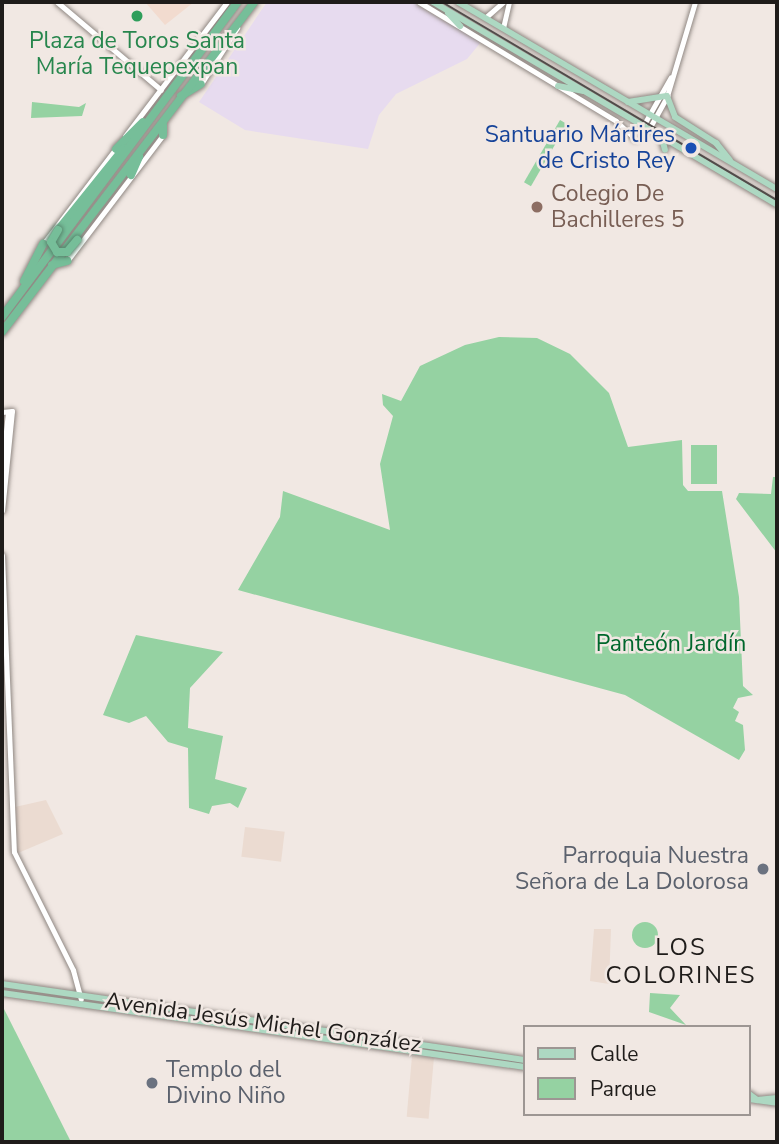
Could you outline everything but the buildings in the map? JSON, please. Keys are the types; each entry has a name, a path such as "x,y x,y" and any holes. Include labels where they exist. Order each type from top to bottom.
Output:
{"highway":[{"path":"2,332 170,102 199,53 238,2"},
{"path":"163,125 67,252 57,252 51,242 54,232 240,22 254,2"},
{"path":"199,53 209,29"},
{"path":"116,149 170,102 201,84"},
{"path":"163,135 170,102"},
{"path":"2,317 147,124"},
{"path":"131,176 139,157"},
{"path":"13,302 43,244"},
{"path":"52,265 67,261"}],"main road":[{"path":"433,2 777,205"},
{"path":"458,2 777,189"},
{"path":"466,2 485,16"},
{"path":"442,7 460,26"},
{"path":"558,86 588,92"},
{"path":"628,102 664,95 675,117 716,143 732,162"},
{"path":"662,138 665,150"},
{"name":"Avenida Jesús Michel González","path":"2,984 125,1004 524,1060"},
{"name":"Avenida Jesús Michel González","path":"2,993 85,1007 524,1067"},
{"path":"54,1002 77,1002 80,997"},
{"path":"85,1007 125,1004"},
{"path":"751,1095 777,1099"},
{"path":"751,1096 757,1100 777,1099"}],"street":[{"path":"57,2 161,90"},
{"path":"43,244 227,2"},
{"path":"419,2 558,86 635,139"},
{"path":"485,16 503,2"},
{"path":"503,27 509,2"},
{"path":"646,127 664,95 694,2"},
{"path":"201,84 240,22"},
{"path":"67,261 163,135"},
{"path":"2,469 7,412"},
{"path":"2,510 7,412"},
{"path":"2,555 4,674"},
{"path":"2,657 18,860 73,970 85,1007"}],"shaded area":[{"path":"145,2 194,2 165,25"},
{"path":"267,2 412,2 481,42 467,59 396,94 379,115 368,149 245,130 199,102"},
{"path":"46,800 63,834 18,853 15,807"},
{"path":"245,827 285,832 281,862 241,857"},
{"path":"594,929 611,929 609,984 590,981"},
{"path":"412,1056 434,1058 429,1119 407,1117"}],"green space":[{"path":"32,102 79,107 86,103 82,116 31,118"},
{"path":"560,120 567,124 531,186 524,182"},
{"name":"Panteón Jardín","path":"499,337 537,338 570,354 609,393 628,447 682,440 683,485 688,491 722,491 739,597 743,686 753,695 738,698 733,708 739,712 735,721 743,725 745,750 739,760 625,695 238,590 280,517 283,491 390,530 380,464 393,416 383,405 382,394 401,401 420,366 465,345"},
{"path":"691,445 717,445 717,484 691,484"},
{"path":"773,477 777,477 777,553 736,499 739,493 771,494"},
{"path":"136,635 223,652 190,688 188,728 223,736 215,779 247,788 238,808 230,803 212,806 209,814 189,808 188,748 168,742 146,716 129,723 103,715"},
{"path":"645,922 654,926 658,935 654,944 645,948 636,944 632,935 636,926"},
{"path":"650,993 680,995 670,1008 686,1025 649,1012"},
{"path":"2,1005 71,1142 2,1142"}],"tram line":[{"path":"442,2 777,200"}],"place":[{"name":"Plaza de Toros Santa María Tequepexpan","path":"137,16"},
{"name":"Santuario Mártires de Cristo Rey","path":"691,148"},
{"name":"Colegio De Bachilleres 5","path":"537,207"},
{"name":"Parroquia Nuestra Señora de La Dolorosa","path":"763,869"},
{"name":"Templo del Divino Niño","path":"152,1083"}],"district":[{"name":"LOS COLORINES","path":"681,962"}]}
